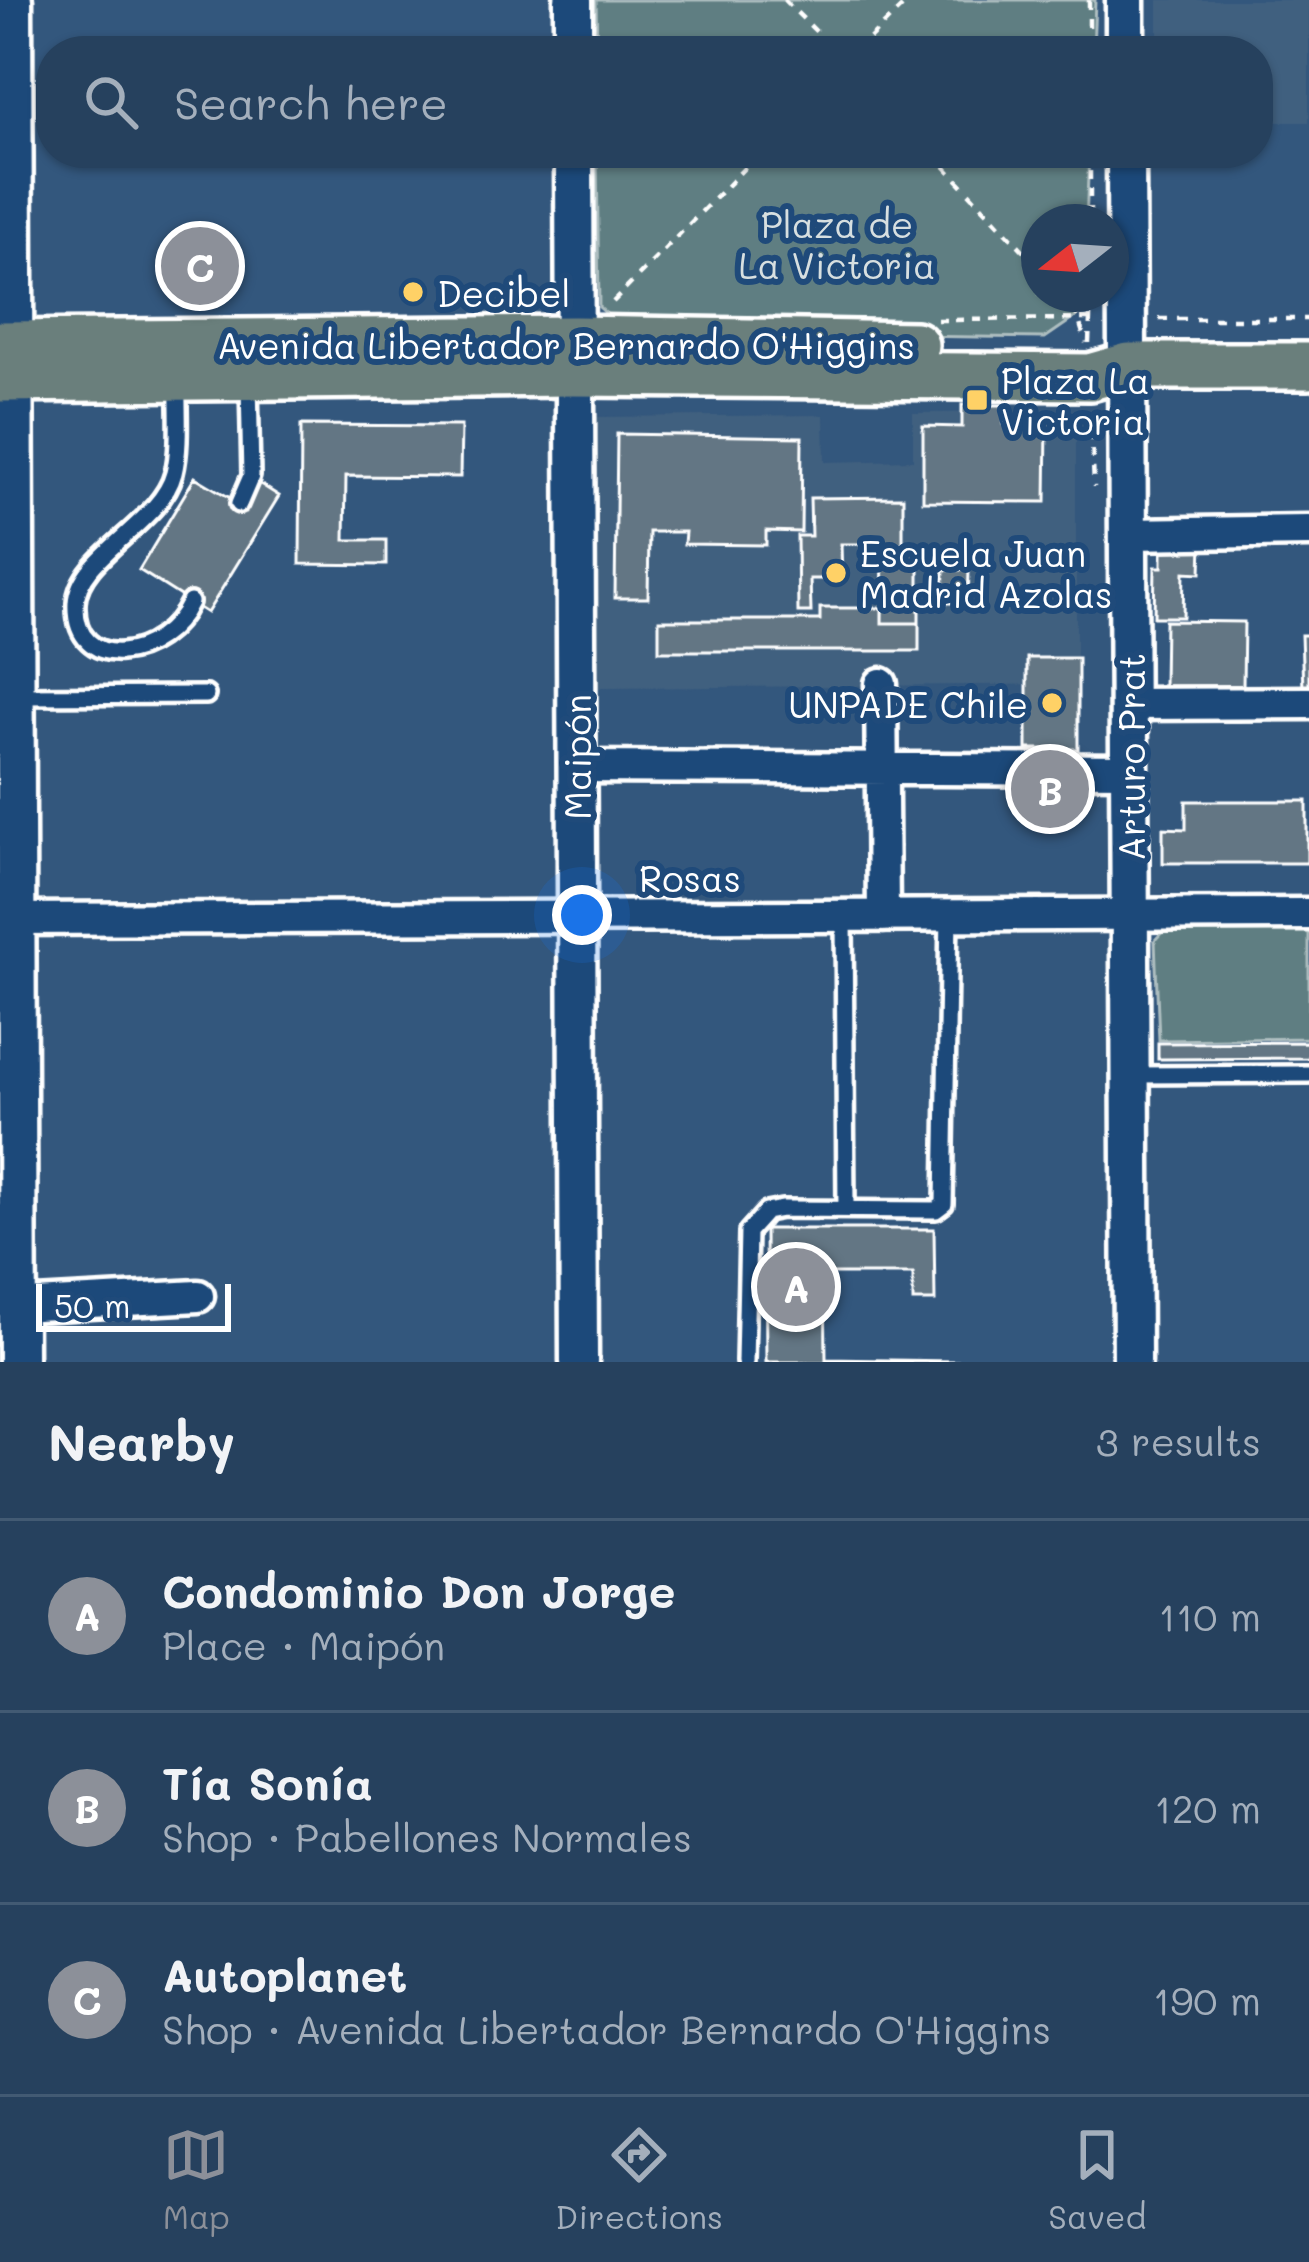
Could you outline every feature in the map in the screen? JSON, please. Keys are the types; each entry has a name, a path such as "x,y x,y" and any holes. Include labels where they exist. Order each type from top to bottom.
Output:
{"main road":[{"name":"Avenida Libertador Bernardo O'Higgins","path":"7,361 178,377 249,376 574,338"},
{"name":"Avenida Libertador Bernardo O'Higgins","path":"7,361 574,338 1309,366"}],"street":[{"path":"14,0 7,361 16,696 8,919 12,1286 18,1362"},
{"path":"573,0 573,36"},
{"path":"1125,0 1125,36"},
{"name":"Maipón","path":"574,168 579,1362"},
{"name":"Arturo Prat","path":"1125,168 1109,357 1130,534 1132,1362"},
{"path":"1130,534 1309,531"},
{"path":"881,684 883,916"},
{"path":"1130,704 1309,703"},
{"path":"576,767 1130,770"},
{"name":"Rosas","path":"8,919 1309,914"},
{"path":"12,1286 198,1296"}],"lane":[{"path":"239,503 250,476 249,376"},
{"path":"178,377 174,475 143,521 83,578 75,605 84,634 104,650 128,655 148,649 169,633 190,602"},
{"path":"16,696 206,695"},
{"path":"745,1362 748,1232 756,1219 782,1209 936,1210 944,1204 949,915"},
{"path":"844,916 847,1209"},
{"path":"1131,1076 1309,1075"}],"path":[{"path":"784,0 821,36"},
{"path":"872,36 909,0"},
{"path":"1089,0 1089,36"},
{"path":"574,338 617,302 745,168"},
{"path":"946,168 1021,248"},
{"path":"1090,168 1090,204"},
{"path":"1079,312 1109,357"}],"shaded area":[{"path":"1158,0 1309,0 1309,122 1273,122 1273,36 1158,36"},
{"name":"Escuela Juan Madrid Azolas","path":"1076,412 1076,684 598,688 593,417 824,415 825,462 913,460 913,413"}],"green space":[{"path":"596,0 1095,0 1094,36 597,36"},
{"name":"Plaza de La Victoria","path":"597,168 1088,168 1087,204 1021,204 1021,312 1083,312 1045,338 627,332 599,307"},
{"path":"1309,926 1309,1038 1159,1040 1155,940 1167,927"}],"building":[{"path":"962,405 1005,405 1004,424 1047,424 1046,502 923,501 923,426 962,427"},
{"path":"301,425 461,426 460,477 346,476 345,540 386,540 386,565 300,564"},
{"path":"617,434 802,437 801,532 766,531 766,545 684,544 685,532 649,532 648,598 615,598"},
{"path":"195,477 242,505 257,482 279,496 207,613 139,570"},
{"path":"903,497 903,544 841,544 842,579 810,579 811,612 798,612 797,536 811,536 810,498"},
{"path":"883,543 919,544 919,623 882,623"},
{"path":"1202,543 1201,573 1184,572 1183,617 1154,617 1155,567 1162,567 1162,548"},
{"path":"944,570 969,570 968,603 943,603"},
{"path":"820,608 882,608 882,623 919,623 919,651 659,651 659,620 820,620"},
{"path":"1165,621 1244,622 1243,686 1164,686"},
{"path":"1301,635 1309,635 1309,689 1303,689"},
{"name":"UNPADE Chile","path":"1027,658 1078,658 1078,749 1027,749"},
{"path":"1186,801 1307,801 1307,863 1163,863 1163,828 1186,829"},
{"path":"1309,1042 1309,1058 1158,1059 1158,1043"},
{"path":"765,1229 934,1229 935,1301 913,1301 913,1274 825,1274 826,1359 1019,1362 766,1362"}],"place":[{"name":"Autoplanet","path":"200,266"},
{"name":"Decibel","path":"413,292"},
{"name":"Plaza La Victoria","path":"977,400"},
{"name":"Escuela Juan Madrid Azolas","path":"836,573"},
{"name":"UNPADE Chile","path":"1052,703"},
{"name":"Tía Sonía","path":"1050,789"},
{"name":"Condominio Don Jorge","path":"796,1287"}]}
